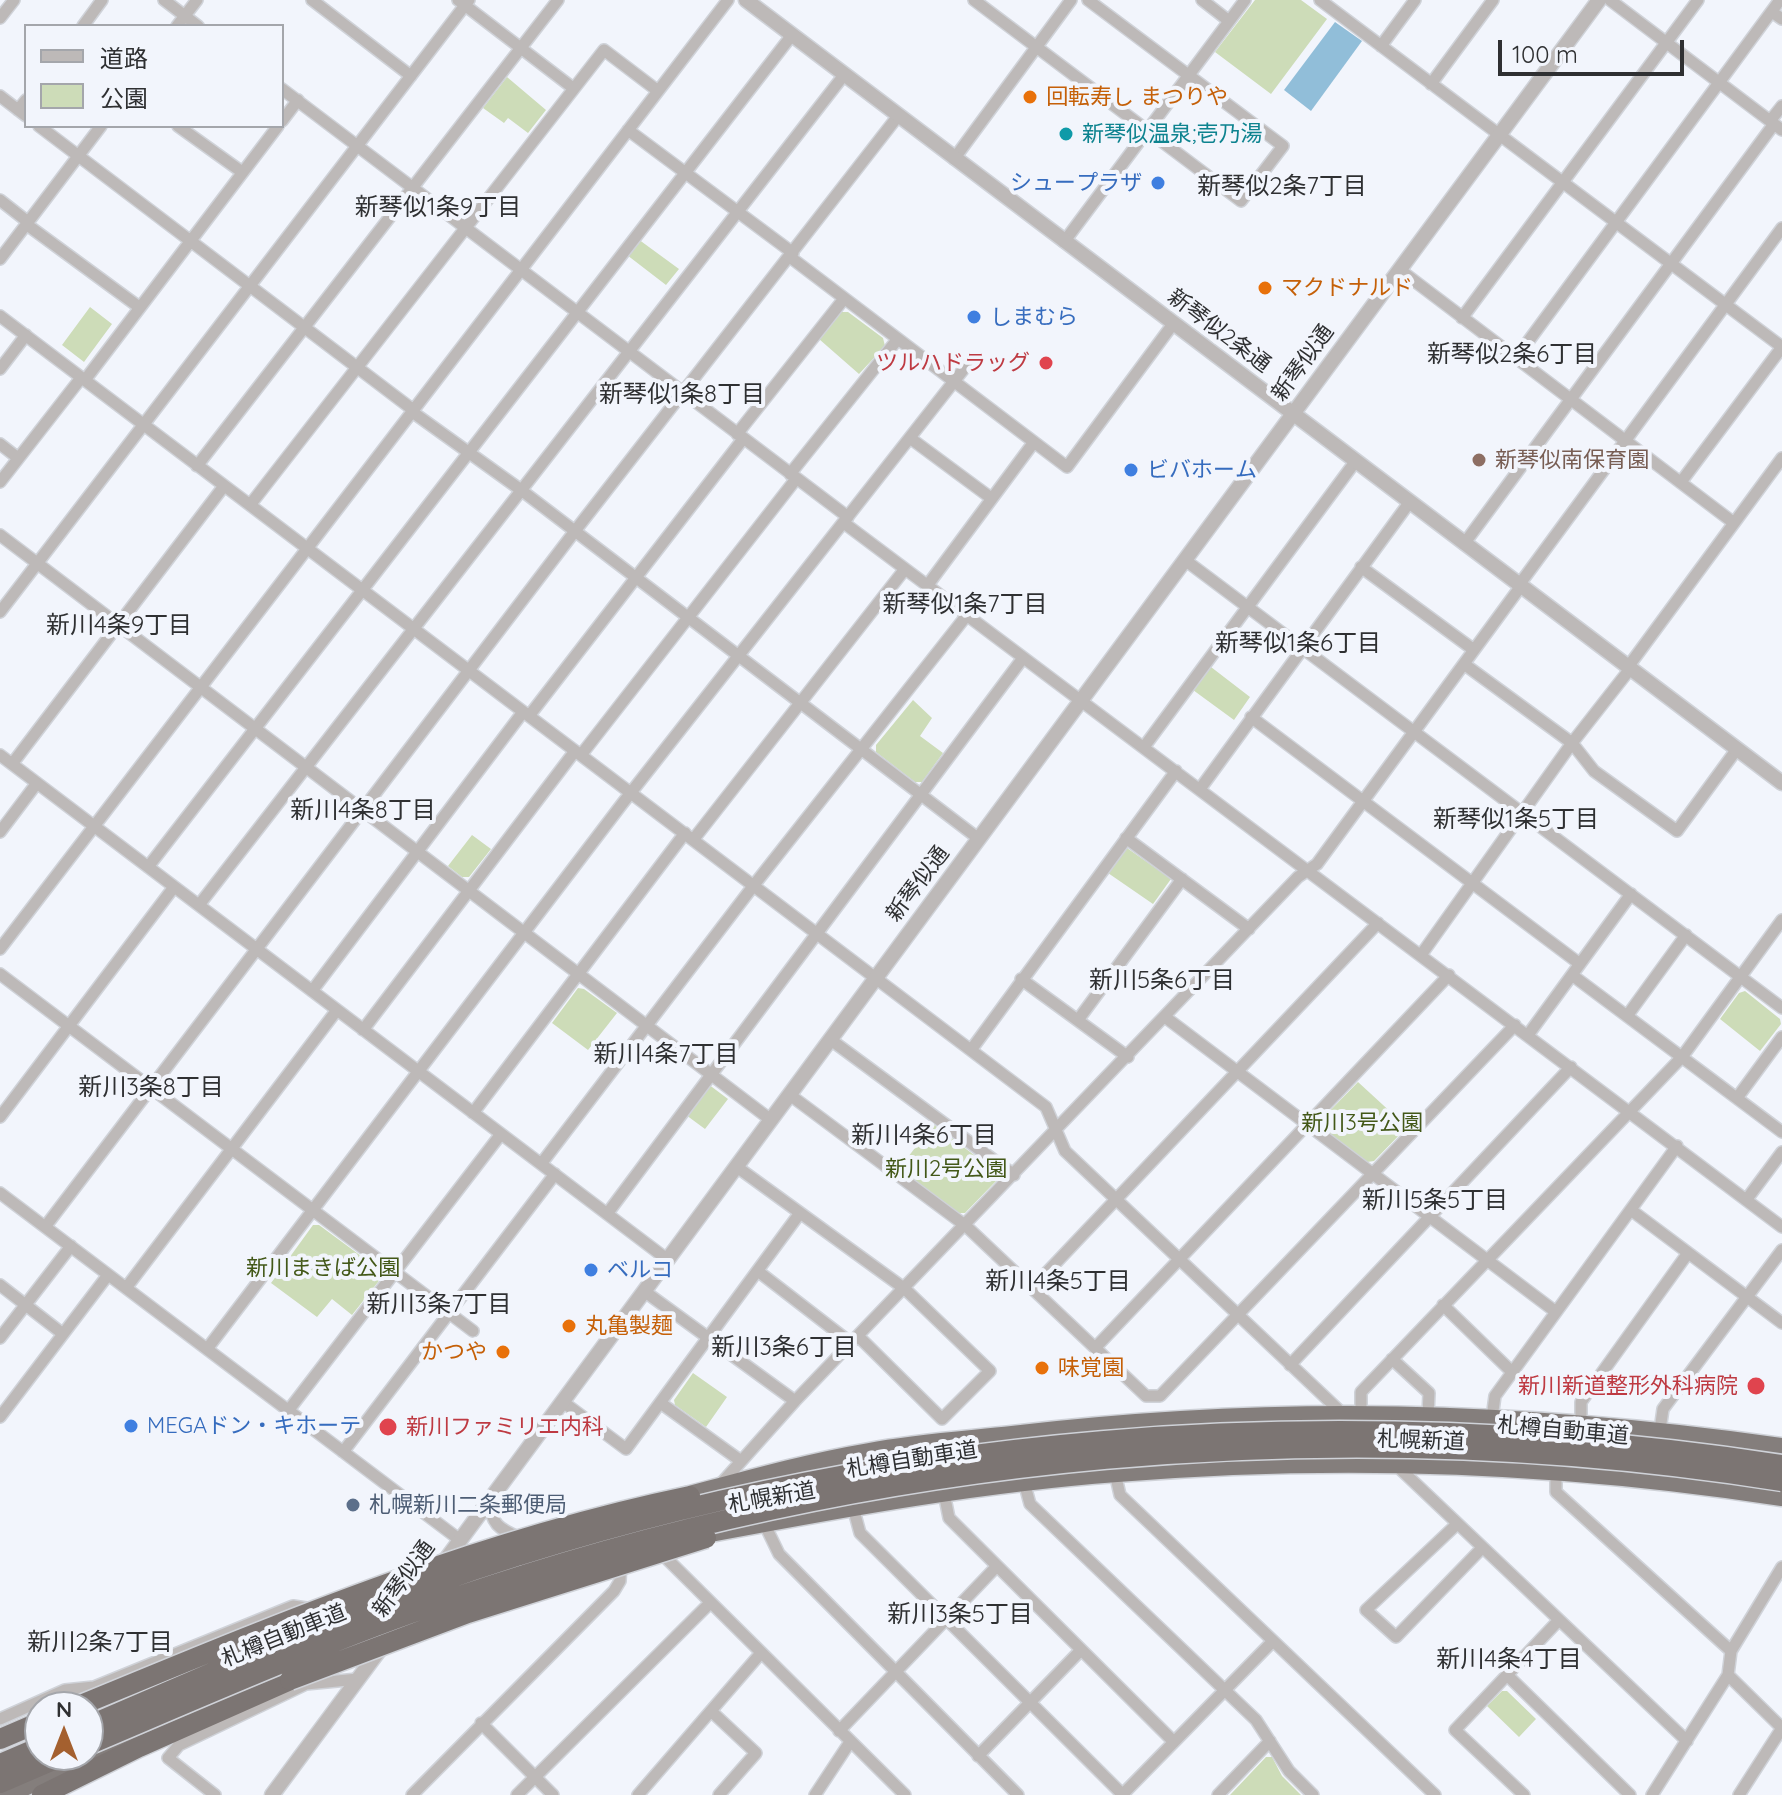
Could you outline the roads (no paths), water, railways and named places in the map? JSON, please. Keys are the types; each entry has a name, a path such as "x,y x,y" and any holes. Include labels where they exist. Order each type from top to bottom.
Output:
{"highway":[{"name":"札幌新道","path":"104,1709 337,1613 585,1522 869,1451 1109,1423 1361,1412 1581,1422 1782,1447"},
{"name":"札樽自動車道","path":"104,1719 320,1627 452,1578 701,1506 912,1464 1112,1439 1303,1429 1498,1434 1656,1446 1782,1465"},
{"name":"札樽自動車道","path":"104,1738 332,1641 448,1599 566,1562 706,1524 852,1500 972,1474 1106,1459 1285,1446 1490,1449 1670,1463 1782,1481"},
{"name":"札幌新道","path":"104,1745 396,1629 530,1582 655,1547 852,1500 944,1493 1115,1473 1303,1463 1394,1463 1556,1471 1782,1497"},
{"path":"104,1696 334,1603 533,1534 712,1491 912,1464"},
{"path":"42,1795 139,1747 290,1680 468,1613 852,1500"},
{"path":"4,1731 24,1726"},
{"path":"0,1754 24,1744"},
{"path":"104,1753 139,1747"},
{"path":"0,1764 24,1754"},
{"path":"0,1783 35,1771"},
{"name":"札幌新道","path":"6,1795 49,1771"}],"street":[{"path":"0,18 14,0"},
{"path":"84,24 102,0"},
{"path":"164,0 181,21 197,0"},
{"path":"312,0 411,76"},
{"path":"197,466 558,0"},
{"path":"0,949 728,0"},
{"name":"新琴似2条通","path":"746,0 1782,783"},
{"path":"974,0 1241,201 1283,146 1088,0"},
{"path":"954,159 1071,0"},
{"path":"1202,0 1229,21"},
{"path":"1064,242 1245,0"},
{"path":"1320,0 1782,347 1681,482"},
{"path":"1381,46 1415,0"},
{"path":"1431,84 1493,0"},
{"name":"新琴似通","path":"272,1795 1599,0"},
{"path":"1610,0 1775,125"},
{"path":"1462,318 1698,0"},
{"path":"1516,358 1718,83 1777,15 1780,0"},
{"path":"0,612 357,147 464,2 573,88"},
{"path":"148,867 792,35"},
{"path":"250,505 604,50 658,91"},
{"path":"199,905 844,75"},
{"path":"284,90 740,436 927,586 1782,1227"},
{"path":"0,96 23,109"},
{"path":"284,118 298,100"},
{"path":"1464,544 1775,125 1782,106"},
{"path":"45,1227 468,670 898,116"},
{"path":"42,128 979,839"},
{"path":"0,259 99,128"},
{"path":"181,128 242,172"},
{"path":"0,482 276,128"},
{"path":"628,130 738,211 843,300 1067,467 1173,324"},
{"path":"0,200 139,307"},
{"path":"905,1795 655,1547 718,1487 795,1401 1249,929 1317,864 1782,228"},
{"path":"1400,270 1734,523"},
{"path":"312,991 635,576 843,300"},
{"path":"0,316 1046,1107 1065,1151 1687,1741"},
{"path":"0,369 26,335"},
{"path":"363,1030 469,890 688,616 897,340"},
{"path":"207,1349 631,793 970,361"},
{"path":"910,438 991,498"},
{"path":"927,586 1034,442"},
{"path":"0,444 18,458"},
{"path":"1421,955 1470,882 1782,458"},
{"path":"1144,747 1355,462"},
{"path":"12,764 224,486"},
{"path":"1200,789 1409,503"},
{"path":"0,535 771,1120"},
{"path":"1185,560 1782,1008"},
{"path":"1361,567 1474,650"},
{"path":"473,1113 689,836 803,703 905,569"},
{"path":"541,1164 754,885 967,615"},
{"path":"607,1214 1023,658"},
{"path":"1464,664 1572,743 1594,771 1677,831 1737,749"},
{"path":"1251,717 1580,964"},
{"path":"0,755 668,1260"},
{"path":"971,1050 1176,771"},
{"path":"0,832 37,783"},
{"path":"1126,838 1249,929"},
{"path":"1078,1020 1182,879"},
{"path":"0,1117 174,887"},
{"path":"1528,1035 1631,894"},
{"path":"1361,1412 1361,1392 1682,1057 1782,920"},
{"path":"1033,1287 1118,1201 1378,923"},
{"path":"1627,1016 1686,935"},
{"path":"0,974 473,1331"},
{"path":"1096,1347 1449,975"},
{"path":"1572,975 1782,1132"},
{"path":"1021,979 1128,1057"},
{"path":"126,1288 337,1010"},
{"path":"1165,1017 1556,1312"},
{"path":"790,1095 966,1226 1146,1396 1160,1396 1515,1025"},
{"path":"1737,1098 1782,1037"},
{"path":"831,1040 1014,1175"},
{"path":"1290,1365 1571,1067"},
{"path":"288,1411 501,1134"},
{"path":"1492,1418 1495,1396 1677,1146"},
{"path":"1747,1199 1782,1152"},
{"path":"737,1167 905,1289 990,1371 942,1419 855,1340 759,1272"},
{"path":"343,1452 555,1174"},
{"path":"0,1193 460,1540"},
{"path":"1631,1210 1782,1323"},
{"path":"563,1402 626,1449 800,1213"},
{"path":"0,1338 71,1246"},
{"path":"1660,1430 1663,1409 1782,1250"},
{"path":"1581,1422 1581,1402 1688,1253"},
{"path":"0,1417 108,1275"},
{"path":"0,1285 63,1334"},
{"path":"644,1291 795,1401"},
{"path":"1443,1305 1512,1372"},
{"path":"1392,1359 1429,1393 1428,1415"},
{"path":"662,1404 741,1461"},
{"path":"1556,1471 1556,1492 1731,1651"},
{"path":"1115,1473 1120,1495 1435,1795"},
{"path":"1024,1482 1030,1504 1256,1720 1289,1771 1313,1795"},
{"path":"944,1493 949,1518 1174,1742"},
{"path":"490,1499 490,1515 496,1527 531,1542"},
{"path":"852,1500 860,1533 1122,1795 1273,1641"},
{"path":"764,1523 779,1554 1018,1795"},
{"path":"1456,1525 1366,1610 1396,1637 1482,1548"},
{"path":"412,1795 614,1591 620,1581 621,1556"},
{"path":"839,1731 997,1566"},
{"path":"1652,1795 1728,1675 1731,1651 1782,1567"},
{"path":"517,1795 710,1603"},
{"path":"4,1731 65,1690 94,1687 293,1606 337,1613"},
{"path":"1524,1795 1455,1730 1559,1620"},
{"path":"978,1756 1081,1650"},
{"path":"638,1795 761,1653"},
{"path":"1507,1675 1630,1795"},
{"path":"1728,1675 1782,1728 1739,1795"},
{"path":"215,1795 168,1758 179,1745 306,1684 358,1679"},
{"path":"711,1711 756,1753 719,1795"},
{"path":"481,1723 553,1795"},
{"path":"1218,1795 1270,1741"},
{"path":"815,1795 850,1742"}],"water":[{"path":"1335,22 1362,41 1311,111 1284,90"}],"place":[{"name":"回転寿し まつりや","path":"1030,97"},
{"name":"新琴似温泉;壱乃湯","path":"1066,134"},
{"name":"シュープラザ","path":"1158,183"},
{"name":"マクドナルド","path":"1265,288"},
{"name":"しまむら","path":"974,317"},
{"name":"ツルハドラッグ","path":"1046,363"},
{"name":"新琴似南保育園","path":"1479,460"},
{"name":"ビバホーム","path":"1131,470"},
{"name":"ベルコ","path":"591,1270"},
{"name":"丸亀製麺","path":"569,1326"},
{"name":"かつや","path":"503,1352"},
{"name":"味覚園","path":"1042,1368"},
{"name":"新川新道整形外科病院","path":"1756,1386"},
{"name":"MEGAドン・キホーテ","path":"131,1426"},
{"name":"新川ファミリエ内科","path":"388,1427"},
{"name":"札幌新川二条郵便局","path":"353,1505"}],"district":[{"name":"新琴似2条7丁目","path":"1282,187"},
{"name":"新琴似1条9丁目","path":"438,208"},
{"name":"新琴似2条6丁目","path":"1512,355"},
{"name":"新琴似1条8丁目","path":"682,395"},
{"name":"新琴似1条7丁目","path":"965,605"},
{"name":"新川4条9丁目","path":"119,626"},
{"name":"新琴似1条6丁目","path":"1298,644"},
{"name":"新川4条8丁目","path":"363,811"},
{"name":"新琴似1条5丁目","path":"1516,820"},
{"name":"新川5条6丁目","path":"1162,981"},
{"name":"新川4条7丁目","path":"666,1055"},
{"name":"新川3条8丁目","path":"151,1088"},
{"name":"新川4条6丁目","path":"924,1136"},
{"name":"新川5条5丁目","path":"1435,1201"},
{"name":"新川4条5丁目","path":"1058,1282"},
{"name":"新川3条7丁目","path":"439,1305"},
{"name":"新川3条6丁目","path":"784,1348"},
{"name":"新川3条5丁目","path":"960,1615"},
{"name":"新川2条7丁目","path":"100,1643"},
{"name":"新川4条4丁目","path":"1509,1660"}],"park label":[{"name":"新川3号公園","path":"1362,1123"},
{"name":"新川2号公園","path":"946,1169"},
{"name":"新川まきば公園","path":"323,1268"}]}
